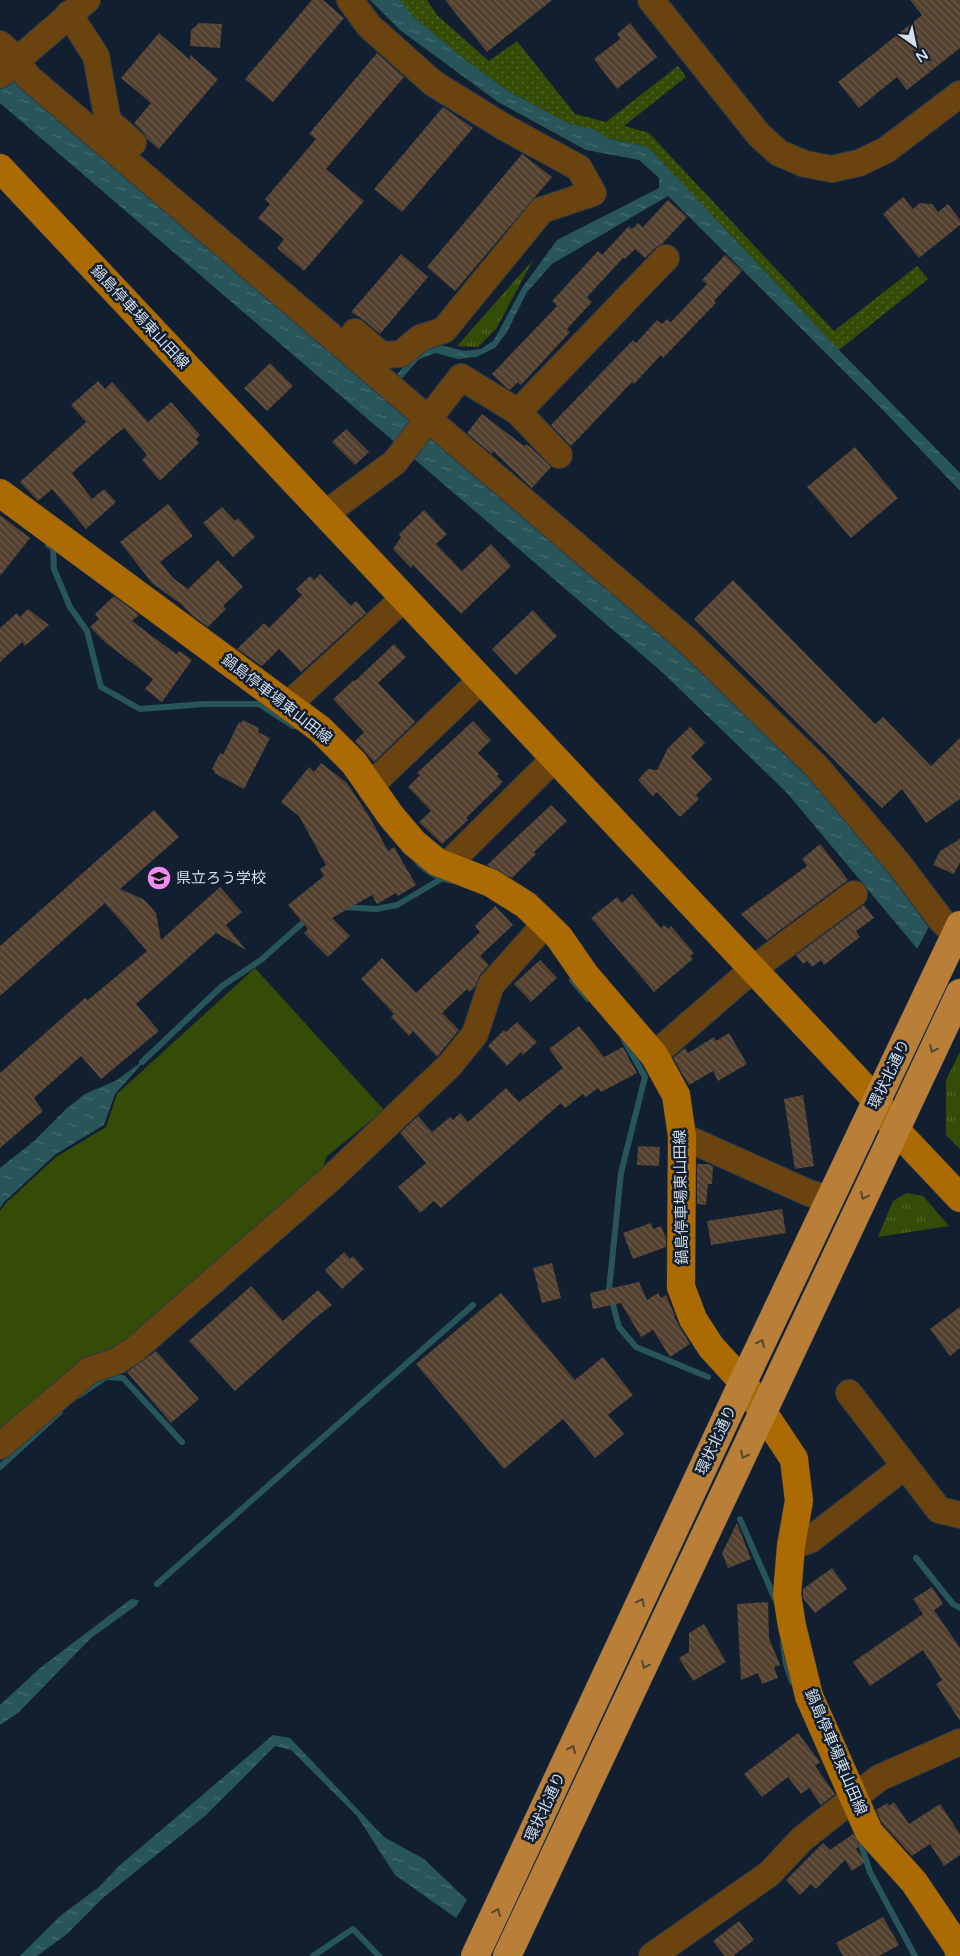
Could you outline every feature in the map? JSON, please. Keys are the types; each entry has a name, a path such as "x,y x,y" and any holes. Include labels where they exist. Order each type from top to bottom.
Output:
{"highway":[{"name":"環状北通り","path":"475,1956 876,1100 957,936"},
{"name":"環状北通り","path":"507,1956 764,1414 957,999"}],"main road":[{"name":"鍋島停車場東山田線","path":"0,168 876,1100 895,1129 960,1198"},
{"name":"鍋島停車場東山田線","path":"0,493 320,730 354,763 391,816 414,843 437,862 491,883 526,905 540,930 560,937 586,976 654,1055 676,1095 682,1136 681,1287 693,1319 711,1346 743,1382 794,1459 799,1501 791,1546 787,1594 792,1626 810,1696 848,1801 869,1832 914,1882 959,1952"}],"street":[{"path":"350,0 369,26 433,83 504,127 579,168 593,192 542,210 444,330 420,338 401,354 381,355 108,121 96,56 78,7 6,62 28,77 428,422 689,642 816,766 898,863 941,920 957,936"},
{"path":"651,0 759,134 779,153 805,164 832,168 859,163 886,150 960,94"},
{"path":"518,412 666,258"},
{"path":"325,514 395,462 428,422 461,377 518,412 559,455"},
{"path":"288,705 404,598"},
{"path":"370,786 481,680"},
{"path":"446,866 555,758"},
{"path":"654,1055 753,969 854,894"},
{"path":"0,1446 90,1370 117,1361 134,1350 329,1180 450,1066 475,1034 491,984 540,930"},
{"path":"682,1136 809,1193 830,1199"},
{"path":"849,1393 938,1510 960,1515"},
{"path":"791,1546 810,1540 905,1466"},
{"path":"652,1956 769,1874 802,1839 879,1778 960,1742"}],"green space":[{"path":"400,0 427,0 438,16 489,61 517,41 575,114 606,122 678,66 686,77 624,126 649,133 834,331 917,266 928,279 839,350 648,147 607,138 595,130 568,123 508,91 468,62 414,17"},
{"path":"533,260 496,329 478,347 457,346"},
{"path":"255,968 384,1110 326,1157 323,1168 132,1337 89,1360 0,1432 0,1211 5,1204 56,1157 106,1127 117,1094"},
{"path":"960,1052 960,1149 946,1135 946,1080"},
{"path":"906,1193 923,1196 949,1226 878,1237 893,1201"}],"water":[{"path":"370,0 400,0 414,17 468,62 508,91 568,123 596,130 607,138 648,147 839,350 960,473 960,491 882,409 668,196 552,264 527,292 507,332 495,348 476,357 458,359 435,353 418,360 398,383 394,378 413,355 435,344 465,351 481,349 494,340 522,288 557,240 659,188 659,178 639,160 586,150 498,102 400,30"},
{"path":"0,69 681,652 811,777 879,859 960,968 960,1000 788,794 662,672 0,103"},
{"path":"148,1057 115,1094 104,1125 56,1154 4,1202 0,1208 0,1168 34,1141 66,1109 85,1094 117,1080"},
{"path":"131,1599 139,1600 137,1605 91,1638 18,1713 0,1725 0,1705 40,1668"},
{"path":"273,1735 290,1738 384,1837 424,1859 467,1900 456,1918 395,1875 357,1816 291,1750 275,1746 205,1816 104,1897 67,1934 37,1956 20,1956 60,1916 99,1887 120,1865"}],"pier":[{"path":"930,925 960,963 960,1002 916,951"}],"building":[{"path":"312,0 323,0 344,18 273,102 245,79"},
{"path":"445,0 552,0 487,52"},
{"path":"910,0 960,0 960,48 907,90 897,77 859,108 838,82 922,15"},
{"path":"199,23 222,24 220,48 190,46 191,30"},
{"path":"630,23 657,57 617,89 594,59 620,39 617,34"},
{"path":"159,33 190,60 190,55 218,79 159,149 147,139 134,123 151,103 121,78"},
{"path":"377,53 404,77 326,169 364,201 304,271 277,248 284,239 258,218 270,204 265,199 316,139 309,134"},
{"path":"443,107 473,128 402,212 374,189"},
{"path":"522,154 552,177 455,291 427,267"},
{"path":"903,197 913,209 920,203 932,204 938,212 948,204 960,220 960,225 919,258 883,214"},
{"path":"668,200 687,217 662,244 645,258 635,249 625,259 623,258 587,297 592,302 567,329 570,332 521,385 518,382 510,390 507,388 492,374 557,306 552,301 598,251 602,255 629,226 632,229 638,223 643,227"},
{"path":"401,254 428,277 380,334 351,312"},
{"path":"725,255 742,271 714,301 716,303 663,358 661,355 634,384 632,382 571,446 551,425 633,340 636,343 657,320 662,324 667,319 671,322 707,284 702,280"},
{"path":"270,363 293,386 267,411 244,388"},
{"path":"98,381 105,389 112,382 148,422 171,402 200,435 196,439 199,443 160,481 142,460 147,455 124,428 115,435 72,473 92,499 104,489 116,502 86,529 52,489 38,501 20,482 86,422 71,405"},
{"path":"482,414 524,446 526,444 530,447 551,467 532,488 493,451 492,454 467,433"},
{"path":"346,429 369,452 355,465 332,442"},
{"path":"855,447 898,498 851,538 807,487"},
{"path":"168,504 193,536 160,562 173,578 188,589 218,560 243,587 223,606 226,609 208,627 152,583 120,542"},
{"path":"222,507 235,521 238,518 255,537 233,557 203,523"},
{"path":"424,510 447,534 436,544 462,571 491,544 511,566 461,614 413,565 411,568 393,549 401,537 399,534"},
{"path":"0,515 30,538 0,576"},
{"path":"320,574 351,606 356,601 366,613 301,672 279,649 262,666 237,649 264,623 269,628 302,595 296,589 310,576 314,580"},
{"path":"733,580 875,724 883,717 931,766 960,738 960,799 926,823 902,789 882,808 694,619"},
{"path":"114,596 139,615 132,621 176,654 179,651 192,660 162,702 145,689 153,679 106,643 90,627 99,619 95,614"},
{"path":"28,609 49,625 25,646 22,642 0,662 0,628 17,613 20,617"},
{"path":"533,610 557,636 516,675 492,649"},
{"path":"394,644 406,657 378,683 415,722 374,762 355,741 364,732 333,699"},
{"path":"243,720 259,728 258,732 270,738 244,789 214,773 215,771 212,769 220,753 223,755 239,722 241,723"},
{"path":"473,721 491,740 478,753 499,774 497,776 503,782 466,818 468,820 442,844 419,822 431,811 408,787 420,775 417,773"},
{"path":"690,727 705,743 691,757 712,779 696,795 699,799 680,817 657,792 653,796 638,780 648,769 657,770 668,748"},
{"path":"321,763 347,783 369,816 388,851 394,847 416,885 398,896 396,893 377,904 372,895 332,918 350,936 328,957 304,933 308,929 288,905 324,876 320,869 326,865 299,816 281,802 309,767 314,772"},
{"path":"551,805 567,821 534,852 536,854 512,878 487,865"},
{"path":"154,810 179,837 120,889 143,899 156,913 161,940 220,887 242,912 226,925 246,950 216,933 136,1004 159,1031 101,1079 81,1056 34,1098 43,1111 0,1148 0,1073 85,998 88,1000 147,951 105,903 0,996 0,946"},
{"path":"960,839 960,862 954,874 933,865 940,851"},
{"path":"820,844 848,880 767,940 741,914 807,866 802,859"},
{"path":"632,894 661,928 664,925 668,929 671,926 694,953 690,956 693,959 654,992 591,918 617,897 622,903"},
{"path":"864,905 874,918 856,931 860,937 824,965 821,960 812,967 807,961 803,964 796,955"},
{"path":"495,906 513,925 480,956 489,965 480,975 475,987 469,992 467,989 442,1013 459,1030 437,1057 413,1031 409,1036 391,1017 394,1014 361,979 382,958 416,993 480,932 475,926"},
{"path":"540,960 557,978 531,1002 514,984"},
{"path":"517,1022 537,1042 523,1055 521,1052 507,1066 488,1046 504,1030 506,1032"},
{"path":"579,1026 604,1057 623,1047 637,1073 601,1092 598,1088 586,1097 583,1094 565,1108 561,1103 441,1208 434,1201 420,1213 398,1187 426,1163 400,1133 418,1116 432,1132 450,1117 453,1120 460,1113 468,1122 506,1088 519,1102 563,1068 549,1049"},
{"path":"729,1033 747,1064 718,1081 713,1071 689,1085 673,1058 685,1048 688,1053 714,1037 716,1041"},
{"path":"803,1095 814,1166 795,1169 784,1099"},
{"path":"638,1146 660,1147 659,1166 637,1165"},
{"path":"697,1164 713,1166 712,1184 708,1184 706,1205 697,1204"},
{"path":"782,1209 786,1233 711,1245 707,1221"},
{"path":"651,1223 653,1229 661,1226 666,1238 666,1247 633,1259 623,1233"},
{"path":"344,1252 350,1259 353,1256 364,1269 342,1289 325,1270"},
{"path":"552,1263 561,1298 542,1303 533,1268"},
{"path":"639,1282 647,1300 658,1293 661,1298 666,1295 674,1317 690,1344 670,1357 653,1330 641,1337 621,1303 593,1309 590,1293"},
{"path":"251,1286 283,1321 318,1290 332,1305 235,1391 189,1341"},
{"path":"501,1293 575,1380 603,1357 633,1395 608,1415 624,1434 595,1458 563,1419 504,1469 416,1364"},
{"path":"960,1307 960,1348 950,1356 930,1329"},
{"path":"156,1351 199,1399 171,1423 127,1372"},
{"path":"737,1523 751,1559 728,1568 722,1553"},
{"path":"832,1568 847,1589 815,1613 803,1598 803,1589"},
{"path":"932,1587 943,1604 934,1610 960,1648 960,1721 936,1684 942,1680 923,1650 870,1686 853,1662 923,1614 913,1599"},
{"path":"768,1602 769,1638 780,1665 774,1667 778,1678 762,1684 758,1673 741,1680 737,1604"},
{"path":"704,1624 726,1662 693,1681 679,1658 689,1652 689,1633"},
{"path":"798,1733 820,1762 815,1766 835,1794 821,1805 809,1788 801,1794 788,1777 762,1797 744,1774"},
{"path":"894,1802 909,1824 940,1804 960,1834 960,1855 944,1866 930,1844 912,1856 882,1823 876,1810 887,1803 889,1806"},
{"path":"853,1834 860,1845 856,1849 865,1862 852,1871 845,1860 816,1889 811,1884 800,1895 786,1880 823,1843 830,1850"},
{"path":"883,1917 899,1945 879,1956 843,1956 836,1943"},
{"path":"739,1921 754,1940 733,1956 725,1956 713,1941"}],"waterway":[{"path":"48,545 53,548 54,569 70,607 87,631 101,687 140,709 204,704 259,704 293,726"},
{"path":"418,863 434,875 453,881"},
{"path":"343,907 376,909 397,905 441,879"},
{"path":"142,1062 222,986 261,960 308,918"},
{"path":"572,980 588,999"},
{"path":"623,1038 645,1077 621,1173 609,1290 619,1327 636,1347 708,1377"},
{"path":"157,1584 473,1305"},
{"path":"78,1396 106,1377 123,1378 182,1442"},
{"path":"0,1467 60,1412"},
{"path":"740,1519 775,1599"},
{"path":"916,1558 953,1604 960,1608"},
{"path":"783,1643 786,1664 792,1682"},
{"path":"858,1836 870,1872 915,1956"},
{"path":"313,1956 353,1929 379,1956"}],"place":[{"name":"県立ろう学校","path":"159,878"}]}
